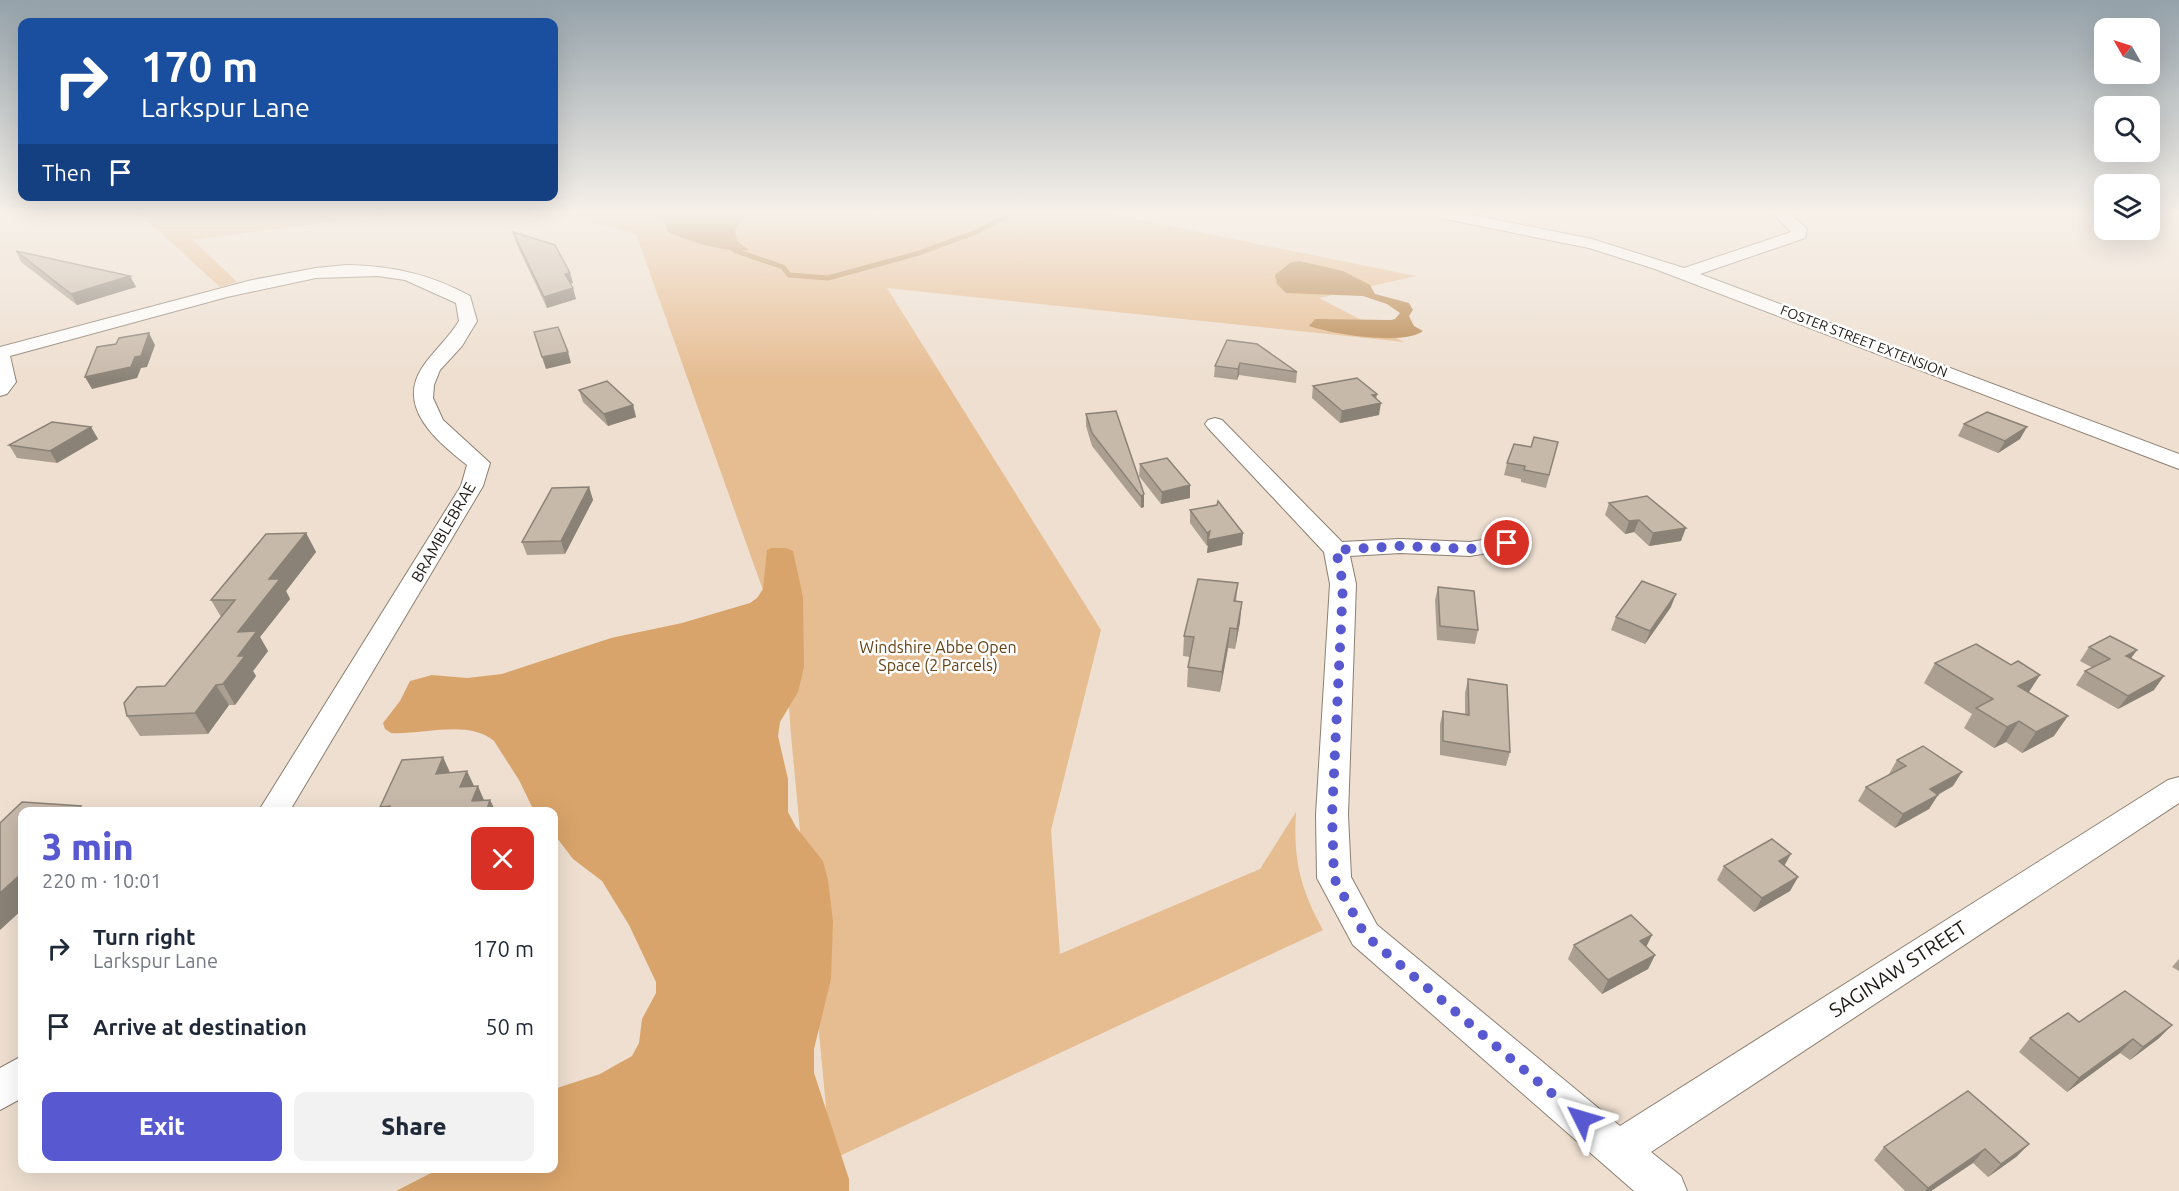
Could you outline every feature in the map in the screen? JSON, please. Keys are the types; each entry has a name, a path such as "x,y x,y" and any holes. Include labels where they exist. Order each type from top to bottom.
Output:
{"street":[{"name":"FOSTER STREET EXTENSION","path":"1672,269 2179,462"},
{"path":"1686,273 1699,269"},
{"name":"BRAMBLEBRAE","path":"0,353 240,288 321,274 366,271 405,275 438,286 464,300 468,321 454,345 430,370 422,392 428,415 451,441 478,463 472,486 276,807"},
{"path":"0,353 6,382 0,390"},
{"path":"1215,424 1336,550 1343,584 1332,815 1334,878 1365,935 1666,1191"},
{"path":"1336,550 1400,546 1470,549 1507,543"},
{"name":"SAGINAW STREET","path":"1618,1150 2179,788"},
{"path":"0,1092 18,1077"}],"green space":[{"path":"200,269 223,269 237,282 220,287"},
{"name":"Windshire Abbe Open Space (2 Parcels)","path":"648,269 1379,269 1416,276 1319,298 1404,342 887,288 1101,630 1051,830 1060,954 1260,869 1296,812 1295,829 1300,873 1315,915 1323,930 831,1160 785,652"}],"shaded area":[{"path":"1283,269 1332,269 1343,271 1370,285 1375,294 1409,303 1413,310 1409,316 1414,326 1423,331 1400,338 1385,338 1350,335 1309,326 1315,319 1391,320 1400,313 1387,304 1363,296 1286,293 1277,284 1275,275"},
{"path":"786,548 793,551 803,597 804,667 798,692 780,722 778,736 788,779 788,812 796,827 823,861 828,880 833,921 831,979 814,1049 814,1073 849,1179 849,1191 396,1191 431,1173 558,1173 558,1088 600,1074 632,1056 639,1043 642,1019 656,993 656,982 629,925 602,881 573,859 558,839 558,807 532,807 519,780 494,741 483,734 458,729 391,733 385,729 383,723 400,701 410,681 432,675 467,678 502,674 611,638 682,623 750,603 763,589 767,550"}],"building":[{"path":"38,269 96,269 130,276 71,294"},
{"path":"530,269 568,269 570,273 565,274 573,288 544,297"},
{"path":"558,327 568,352 542,357 534,332"},
{"path":"149,333 141,356 135,357 131,367 85,377 97,347 116,344 119,338"},
{"path":"1227,340 1257,344 1297,372 1240,363 1238,369 1215,366"},
{"path":"1357,378 1377,394 1372,395 1381,403 1342,411 1313,386"},
{"path":"607,381 633,405 604,414 579,390"},
{"path":"1116,411 1144,494 1141,496 1092,433 1086,414"},
{"path":"1987,412 2027,427 2005,441 1964,424"},
{"path":"52,422 91,427 50,451 9,445"},
{"path":"1534,437 1558,442 1549,475 1524,470 1525,466 1507,463 1514,444 1531,447"},
{"path":"1167,458 1190,485 1162,492 1140,464"},
{"path":"589,487 561,541 522,542 552,488"},
{"path":"1647,496 1686,528 1653,533 1639,520 1629,521 1609,503"},
{"path":"1218,501 1243,533 1208,540 1210,531 1207,533 1190,510 1217,505"},
{"path":"306,533 269,579 280,579 238,632 257,631 238,656 245,656 223,684 216,685 195,713 127,716 124,703 137,687 165,686 235,600 211,600 266,534"},
{"path":"1198,579 1238,583 1234,601 1242,602 1237,629 1230,628 1222,672 1188,667 1194,637 1184,636"},
{"path":"1642,581 1676,594 1650,631 1616,617"},
{"path":"1438,587 1474,591 1478,630 1440,626"},
{"path":"2110,636 2137,650 2126,656 2164,676 2128,696 2085,671 2110,659 2089,647"},
{"path":"1976,644 2011,665 2018,661 2040,675 2018,686 2068,716 2036,732 2019,721 2007,727 1976,708 1993,699 1935,663"},
{"path":"1468,679 1507,685 1510,752 1443,741 1443,711 1469,715"},
{"path":"1923,746 1962,772 1930,789 1938,795 1903,814 1866,787 1906,766 1897,760"},
{"path":"443,757 436,774 467,771 460,787 478,786 472,801 490,800 488,807 380,807 402,760"},
{"path":"22,802 81,806 18,807 18,877 0,893 0,823"},
{"path":"1772,839 1791,854 1779,861 1798,877 1762,898 1724,866"},
{"path":"1631,915 1652,935 1640,941 1655,955 1608,980 1574,945"},
{"path":"2125,991 2172,1025 2143,1047 2133,1039 2079,1078 2030,1038 2068,1013 2079,1022"},
{"path":"1968,1091 2029,1144 2001,1164 1985,1149 1928,1188 1884,1147"}],"waterway":[{"path":"784,269 789,275 828,278 862,269"}],"route":[{"path":"1507,543 1470,549 1400,546 1336,550 1343,584 1332,815 1334,878 1365,935 1582,1119"}]}
